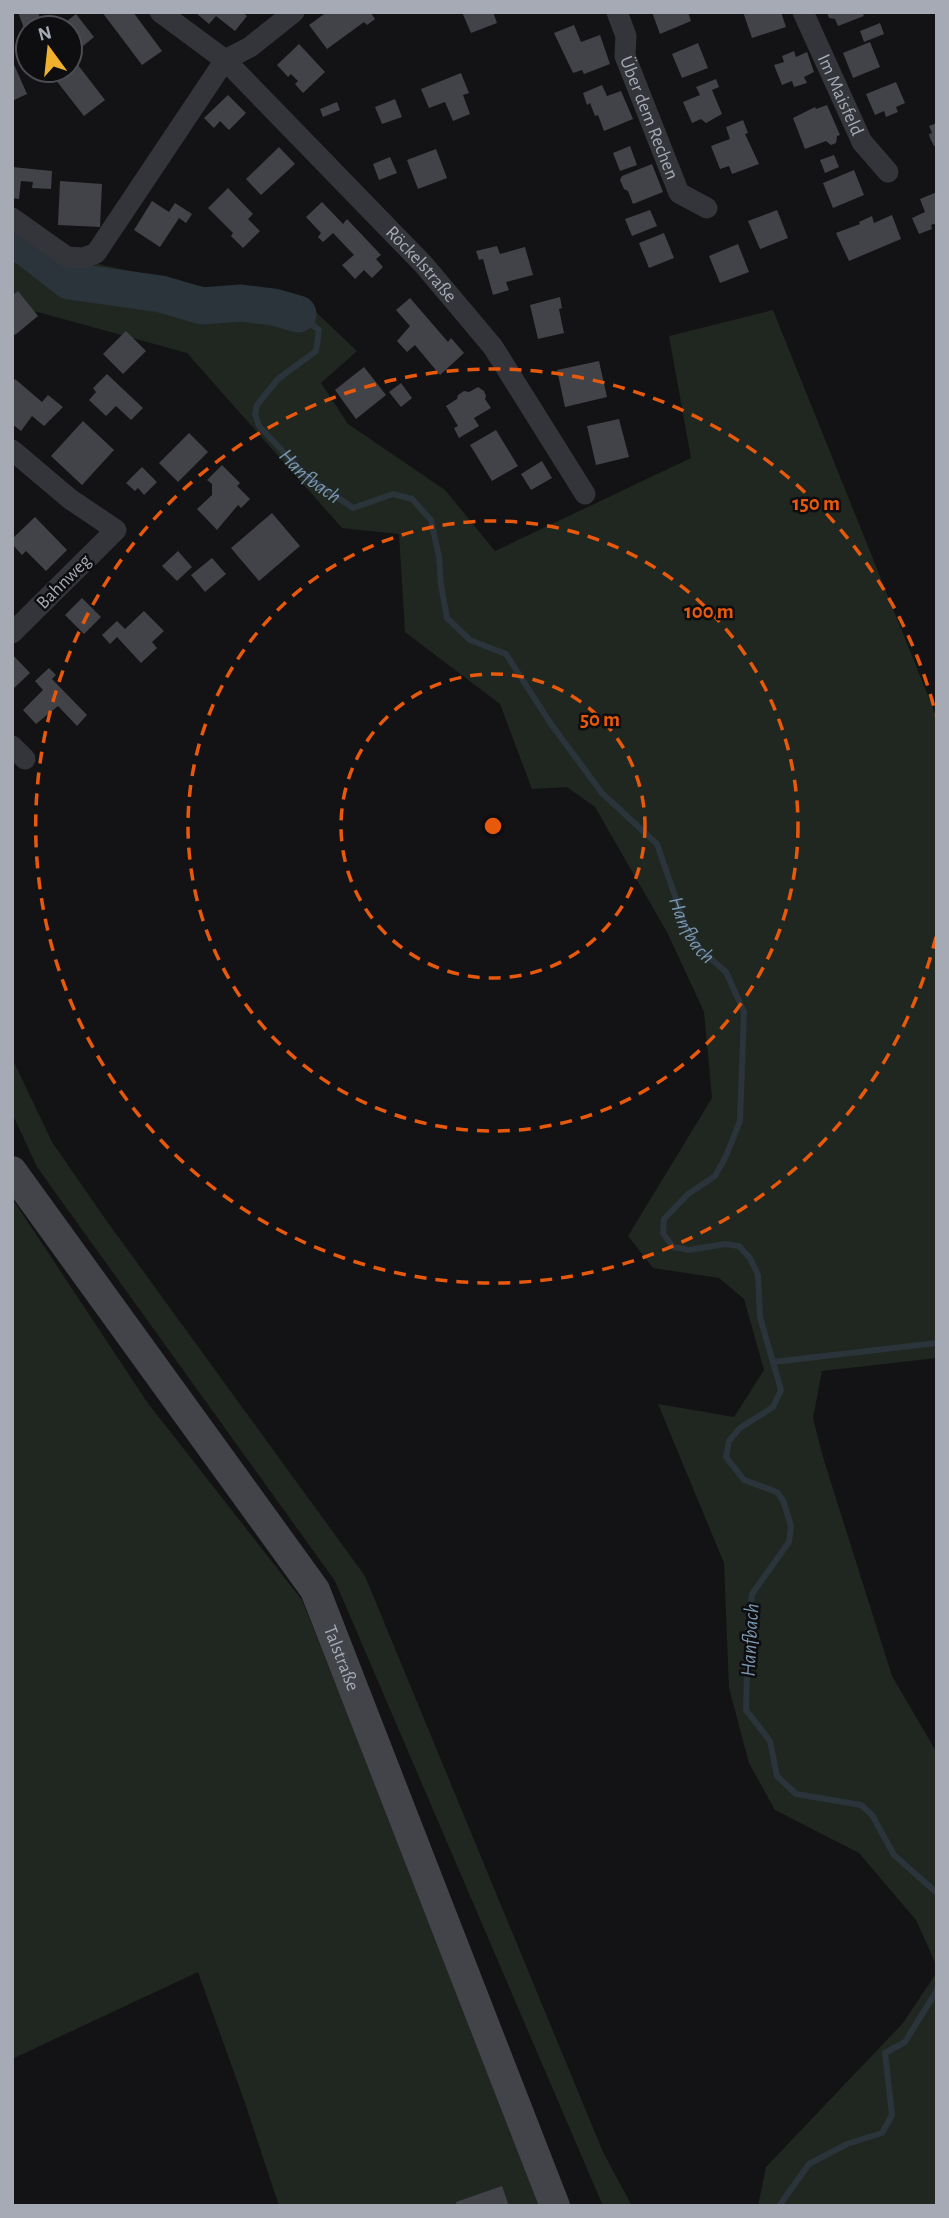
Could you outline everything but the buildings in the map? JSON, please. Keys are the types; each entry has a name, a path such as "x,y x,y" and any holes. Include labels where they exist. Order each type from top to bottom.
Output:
{"main road":[{"name":"Talstraße","path":"12,1171 315,1590 555,2206"}],"street":[{"name":"Röckelstraße","path":"160,12 225,61 424,265 493,347 585,494"},
{"path":"12,218 66,257 84,258 96,253 225,61 250,47 294,12"},
{"name":"Über dem Rechen","path":"617,12 625,36 625,56 679,193 707,208"},
{"name":"Im Maisfeld","path":"803,12 862,142 888,172"},
{"name":"Bahnweg","path":"12,450 70,499 116,530 12,633"}],"shaded area":[{"path":"12,237 56,255 213,289 302,299 357,351 321,383 348,424 445,490 495,551 691,458 669,336 773,310 937,718 937,1358 822,1371 813,1418 892,1676 937,1753 937,1967 916,1920 859,1853 775,1810 749,1763 729,1688 724,1563 658,1404 734,1417 764,1370 744,1299 719,1278 653,1268 628,1236 712,1098 704,1012 668,934 595,807 567,787 532,789 500,704 405,632 399,534 342,528 187,353 12,305"},
{"path":"12,1058 52,1142 365,1576 603,2152 632,2206 603,2206 335,1581 37,1167 12,1113"},
{"path":"12,1198 147,1402 302,1600 544,2206 279,2206 198,1972 12,2059"},
{"path":"937,1972 937,2206 758,2206 766,2167 903,2023"}],"waterway":[{"name":"Hanfbach","path":"12,241 28,249 69,281 161,294 202,306 241,303 274,307 298,314"},
{"name":"Hanfbach","path":"298,314 319,330 316,351 278,379 257,405 255,414 259,426 305,475 353,508 393,494 412,499 431,520 447,618 470,640 506,654 551,724 602,793 657,844 685,925 700,949 726,972 744,1012 740,1121 715,1176 688,1194 664,1219 663,1233 673,1247 689,1250 725,1244 739,1246 750,1258 758,1275 760,1317 781,1390 773,1407 740,1428 729,1441 726,1457 744,1480 777,1492 783,1500 791,1526 789,1542 752,1594 746,1710 770,1741 777,1776 796,1794 861,1805 872,1815 894,1855 937,1893"},
{"path":"773,1362 937,1343"},
{"name":"Hanfbach","path":"779,2206 809,2164 847,2144 882,2133 892,2115 885,2053 905,2042 937,1990"}]}
